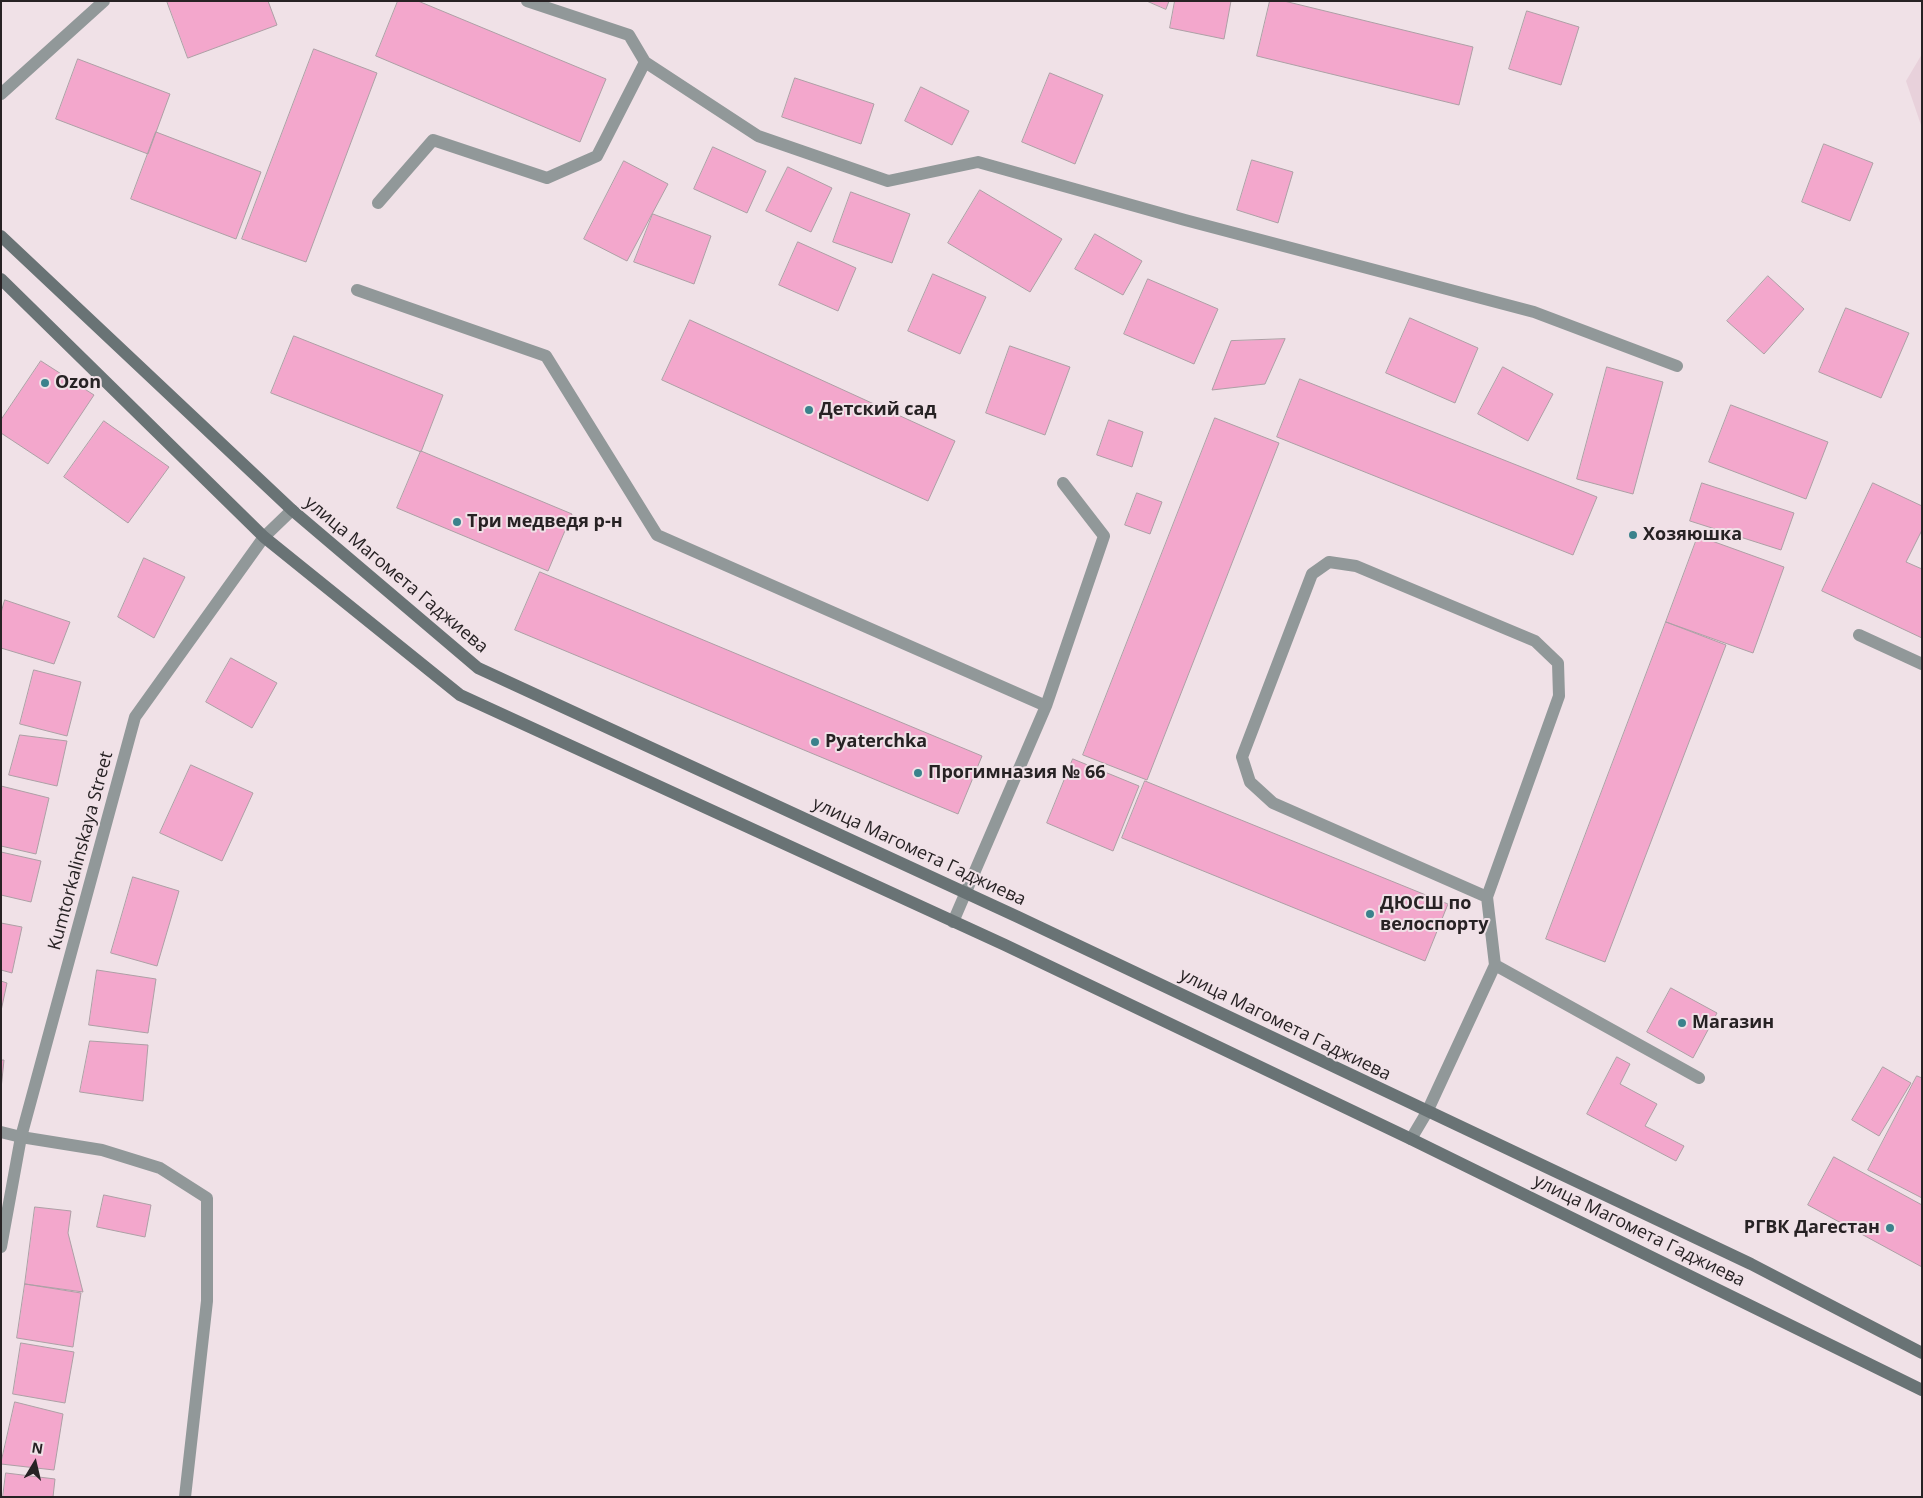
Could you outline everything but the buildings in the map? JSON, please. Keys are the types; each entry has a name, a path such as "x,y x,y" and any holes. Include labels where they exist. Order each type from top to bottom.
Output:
{"main road":[{"name":"улица Магомета Гаджиева","path":"1,236 292,510 478,668 1018,917 1751,1264 1922,1353"},
{"name":"улица Магомета Гаджиева","path":"1,279 264,537 460,695 953,922 1411,1139 1922,1390"}],"street":[{"path":"1,94 104,1"},
{"path":"526,1 630,35 645,62 758,136 888,181 978,162 1194,222 1534,312 1677,366"},
{"path":"378,203 432,140 547,178 597,156 645,62"},
{"path":"357,290 546,356 658,535 1046,706"},
{"path":"953,922 1046,706 1104,536 1062,483"},
{"name":"Kumtorkalinskaya Street","path":"1,1247 21,1137 135,718 264,537 292,510"},
{"path":"1411,1139 1427,1112 1495,965 1487,898 1559,696 1558,663 1535,641 1356,566 1329,562 1312,574 1242,757 1250,782 1273,803 1487,898"},
{"path":"1859,635 1922,664"},
{"path":"1495,965 1699,1078"},
{"path":"1,1132 102,1150 160,1168 207,1198 207,1301 185,1497"}],"shaded area":[{"path":"1922,54 1922,128 1906,81"}],"place":[{"name":"Ozon","path":"45,383"},
{"name":"Детский сад","path":"809,410"},
{"name":"Три медведя р-н","path":"457,522"},
{"name":"Хозяюшка","path":"1633,535"},
{"name":"Pyaterchka","path":"815,742"},
{"name":"Прогимназия № 66","path":"918,773"},
{"name":"ДЮСШ по велоспорту","path":"1370,914"},
{"name":"Магазин","path":"1682,1023"},
{"name":"РГВК Дагестан","path":"1890,1228"}]}
